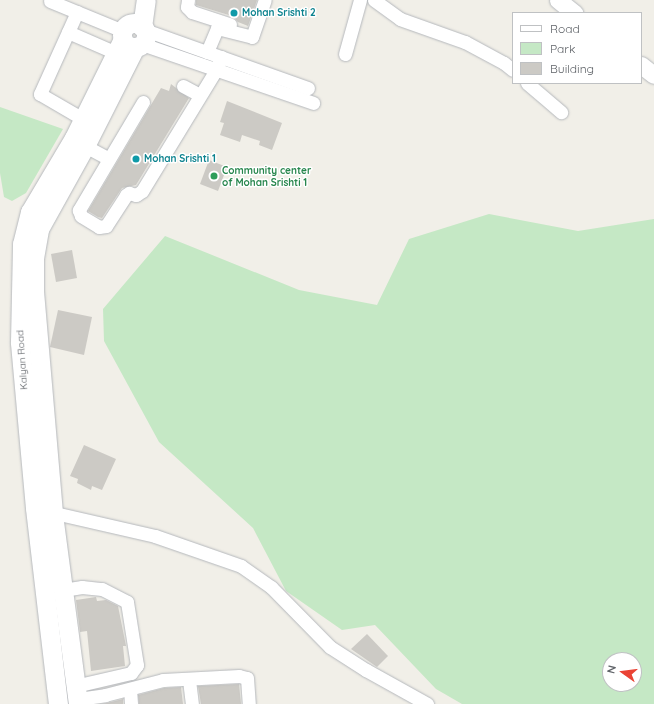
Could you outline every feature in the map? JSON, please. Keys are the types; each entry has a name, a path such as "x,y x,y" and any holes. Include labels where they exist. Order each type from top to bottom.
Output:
{"main road":[{"name":"Kalyan Road","path":"58,704 35,508 20,342 29,246 30,212 132,37 134,0"},
{"name":"Kalyan Road","path":"77,696 53,513 29,246 85,146 132,37 146,0"}],"street":[{"path":"188,0 187,8 192,12 255,32"},
{"path":"207,52 217,28 249,38 255,32 265,0"},
{"path":"345,54 360,0"},
{"path":"374,0 400,19 465,42 504,63 512,69"},
{"path":"558,0 573,12"},
{"path":"50,1 132,37 218,64 308,88"},
{"path":"77,12 40,94 83,119"},
{"path":"68,32 132,37 207,52 218,64 313,103"},
{"path":"143,102 79,210 81,216 99,227 106,226 126,195 129,193 136,195 142,191 218,64"},
{"path":"642,67 654,75"},
{"path":"528,84 560,112"},
{"path":"183,86 200,95"},
{"path":"85,146 109,159"},
{"path":"35,508 155,536 241,566 271,587 330,647 366,670 427,704"},
{"path":"63,590 82,587 102,589 116,595 129,605 137,665 135,670 77,696"},
{"path":"77,696 130,689 163,680 189,680 242,676 247,678 250,704"},
{"path":"189,680 192,704"},
{"path":"130,689 131,704"}],"green space":[{"path":"0,107 63,129 26,193 12,201 4,197 0,173"},
{"path":"489,214 578,231 654,219 654,704 462,704 436,689 375,625 342,630 286,591 253,528 159,442 104,341 103,309 165,236 299,290 377,305 409,239"}],"building":[{"name":"Mohan Srishti 2","path":"196,0 257,0 248,26 238,22 232,16 196,5"},
{"name":"Mohan Srishti 1","path":"171,84 189,98 136,185 122,188 102,218 88,211 161,88 169,91"},
{"path":"227,101 282,123 272,150 259,145 260,141 242,135 240,142 220,135 224,123 220,122"},
{"name":"Community center of Mohan Srishti 1","path":"209,160 227,167 218,191 200,184"},
{"path":"72,250 77,278 56,282 51,254"},
{"path":"58,310 92,317 84,355 50,347"},
{"path":"84,445 116,459 102,490 92,486 91,490 77,483 78,479 70,476"},
{"path":"96,597 97,601 106,600 118,606 126,646 123,646 125,666 91,671 87,631 80,632 76,600"},
{"path":"367,634 388,656 377,667 351,649"},
{"path":"239,684 241,704 201,704 198,686"},
{"path":"181,687 183,704 139,704 138,695 164,688"},
{"path":"123,699 123,704 99,704 107,703"}],"place":[{"name":"Mohan Srishti 2","path":"234,13"},
{"name":"Mohan Srishti 1","path":"136,159"},
{"name":"Community center of Mohan Srishti 1","path":"214,176"}]}
